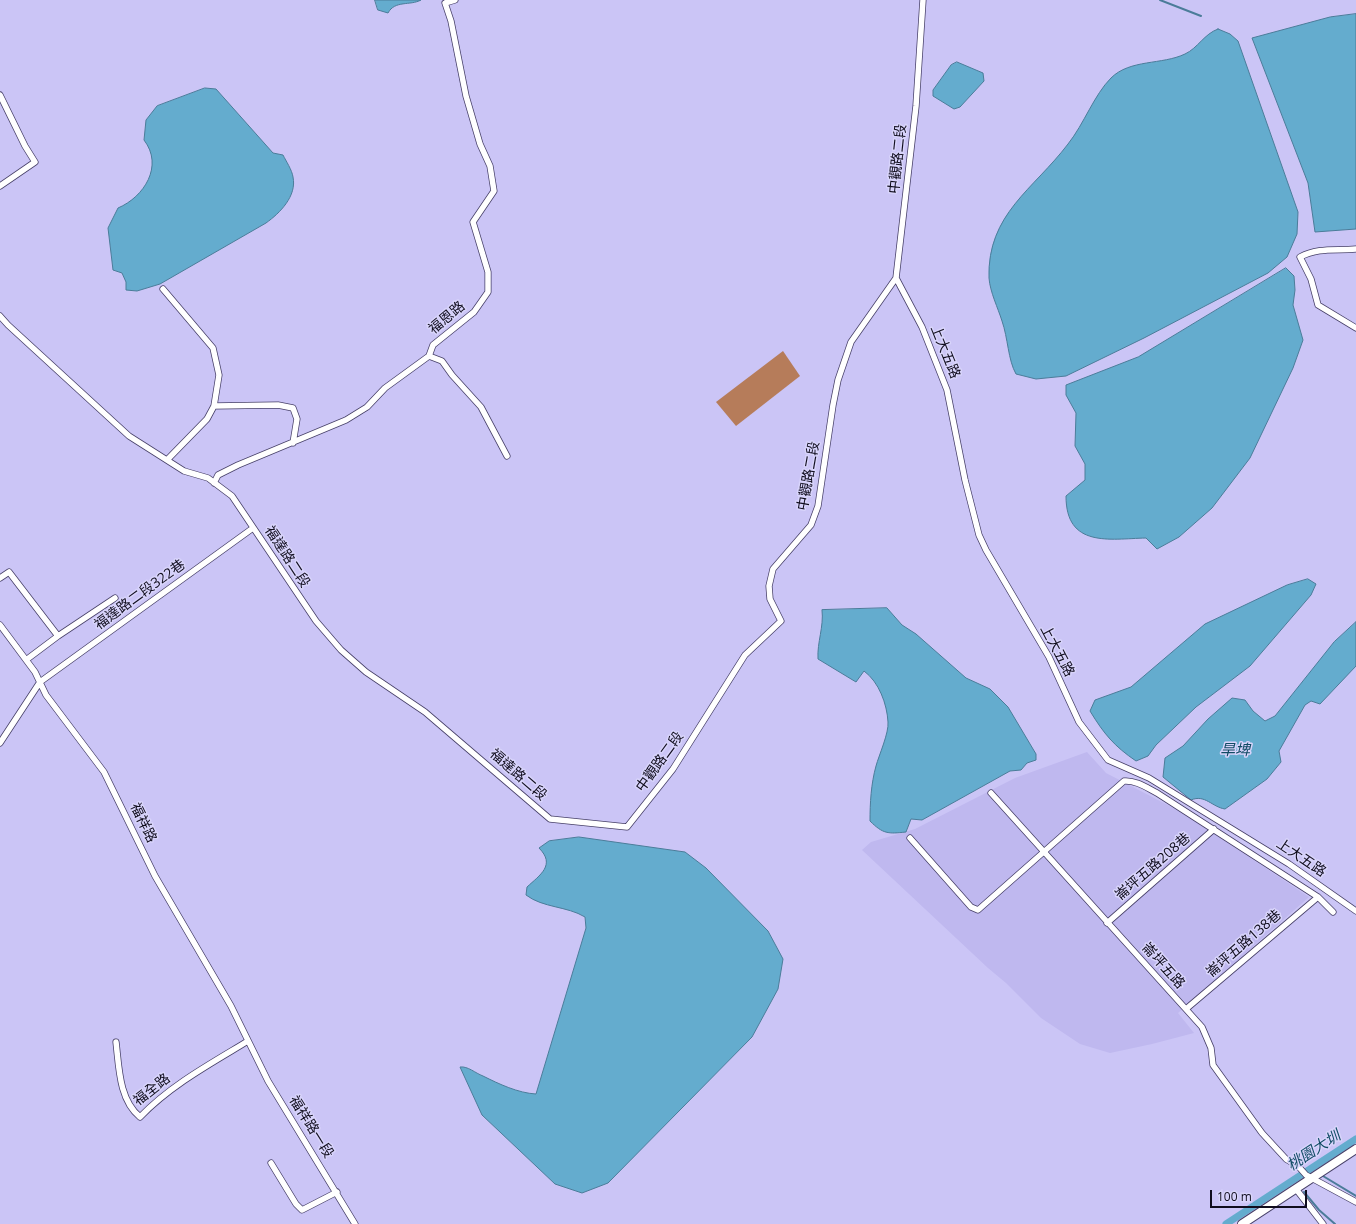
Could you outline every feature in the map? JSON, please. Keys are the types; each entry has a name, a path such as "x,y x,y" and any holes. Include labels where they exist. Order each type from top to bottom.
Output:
{"street":[{"name":"福恩路","path":"214,483 218,475 238,465 346,420 367,407 384,388 429,356 433,345 474,312 488,292 488,272 473,222 494,191 490,166 480,144 466,96 451,21 445,3 455,0"},
{"name":"中觀路二段","path":"550,819 627,827 673,769 745,655 781,621 770,599 769,586 773,569 811,525 818,506 838,380 852,342 896,278 916,106 923,0"},
{"path":"0,95 25,146 35,162 0,186"},
{"path":"1356,250 1326,249 1309,252 1300,257 1311,279 1318,305 1356,328"},
{"name":"上大五路","path":"896,278 922,327 947,390 965,480 979,535 986,550 1049,657 1079,722 1108,760 1149,778 1289,864 1356,911"},
{"path":"163,289 213,348 220,375 214,406 207,419 167,460"},
{"name":"福達路二段","path":"0,316 129,436 184,471 208,478 232,496 304,605 341,650 366,672 425,712 550,819"},
{"path":"429,356 442,361 452,375 481,407 507,456"},
{"path":"214,406 278,405 293,408 297,419 293,443"},
{"name":"福達路二段322巷","path":"40,682 253,528"},
{"path":"0,578 9,572 58,636"},
{"path":"26,660 58,636 115,598"},
{"name":"福祥路","path":"0,625 26,660 40,682 46,695 104,772 155,876 231,1006 248,1041"},
{"path":"0,743 40,682"},
{"path":"1132,771 1136,782"},
{"path":"910,838 971,907 978,910 1042,851 1124,780 1136,782 1157,793 1214,829 1318,897 1333,912"},
{"name":"崙坪五路","path":"992,793 1042,851 1202,1027 1211,1048 1213,1065 1262,1133 1286,1158 1309,1176 1356,1202"},
{"name":"崙坪五路208巷","path":"1107,923 1214,829"},
{"name":"崙坪五路138巷","path":"1186,1010 1318,897"},
{"name":"福全路","path":"116,1042 121,1086 136,1114 140,1117 159,1098 170,1092 185,1078 248,1041"},
{"name":"福祥路一段","path":"248,1041 268,1081 356,1224"},
{"path":"1242,1224 1296,1189 1309,1176 1356,1149"},
{"path":"271,1164 296,1204 302,1210 337,1192"},
{"path":"1296,1189 1323,1224"}],"shaded area":[{"path":"783,351 800,376 736,426 716,402"},
{"path":"1087,752 1106,773 1183,813 1309,897 1178,1013 1194,1033 1110,1053 1080,1044 1041,1018 1006,983 862,850 871,842 915,829 1015,778"}],"water":[{"path":"375,0 421,0 395,6 388,13 378,10"},
{"path":"1356,14 1356,229 1315,232 1308,183 1252,38 1330,17"},
{"path":"1218,29 1230,34 1238,41 1298,212 1297,234 1287,257 1268,273 1144,338 1066,376 1036,379 1016,374 1011,362 1004,328 992,294 989,278 990,256 996,236 1004,219 1015,204 1068,144 1099,93 1111,78 1127,68 1166,60 1185,54 1209,34"},
{"path":"957,62 983,73 984,81 960,107 954,109 933,96 933,90 951,65"},
{"path":"205,88 216,89 273,153 283,155 292,174 294,184 290,197 282,209 266,223 160,284 137,291 126,290 126,282 122,273 113,270 108,228 118,208 136,196 143,189 148,180 152,160 150,150 144,140 146,120 157,106"},
{"path":"1286,268 1294,276 1295,290 1293,305 1303,340 1293,368 1250,458 1212,508 1179,537 1157,549 1146,538 1104,539 1092,537 1073,525 1068,513 1066,496 1085,480 1085,464 1075,446 1076,413 1066,395 1066,385 1138,357"},
{"path":"1308,579 1316,584 1311,595 1250,666 1196,707 1156,745 1148,756 1136,761 1115,745 1090,711 1095,700 1131,687 1205,624 1287,585"},
{"path":"887,608 902,625 916,634 966,678 990,689 1008,707 1036,754 1036,760 1027,763 1021,770 1010,771 922,820 911,819 906,832 895,833 882,831 870,821 873,780 888,727 886,708 878,687 864,671 856,682 818,659 822,610"},
{"name":"旱埤","path":"1356,622 1356,666 1320,704 1311,701 1305,705 1279,751 1281,762 1267,779 1225,809 1204,800 1191,800 1163,777 1165,758 1183,746 1208,719 1232,698 1245,700 1253,711 1265,721 1275,716 1334,642"},
{"path":"579,837 685,852 706,868 768,931 783,959 778,989 752,1037 608,1183 582,1193 555,1184 482,1115 460,1067 469,1069 509,1088 536,1094 586,928 585,917 578,913 547,905 533,899 526,895 527,887 541,874 546,865 544,854 539,848 549,841"}],"waterway":[{"path":"1160,0 1201,16"},
{"name":"桃園大圳","path":"1226,1224 1356,1139"},
{"path":"1323,1176 1356,1196"},
{"path":"1304,1192 1319,1210 1335,1224"}]}
